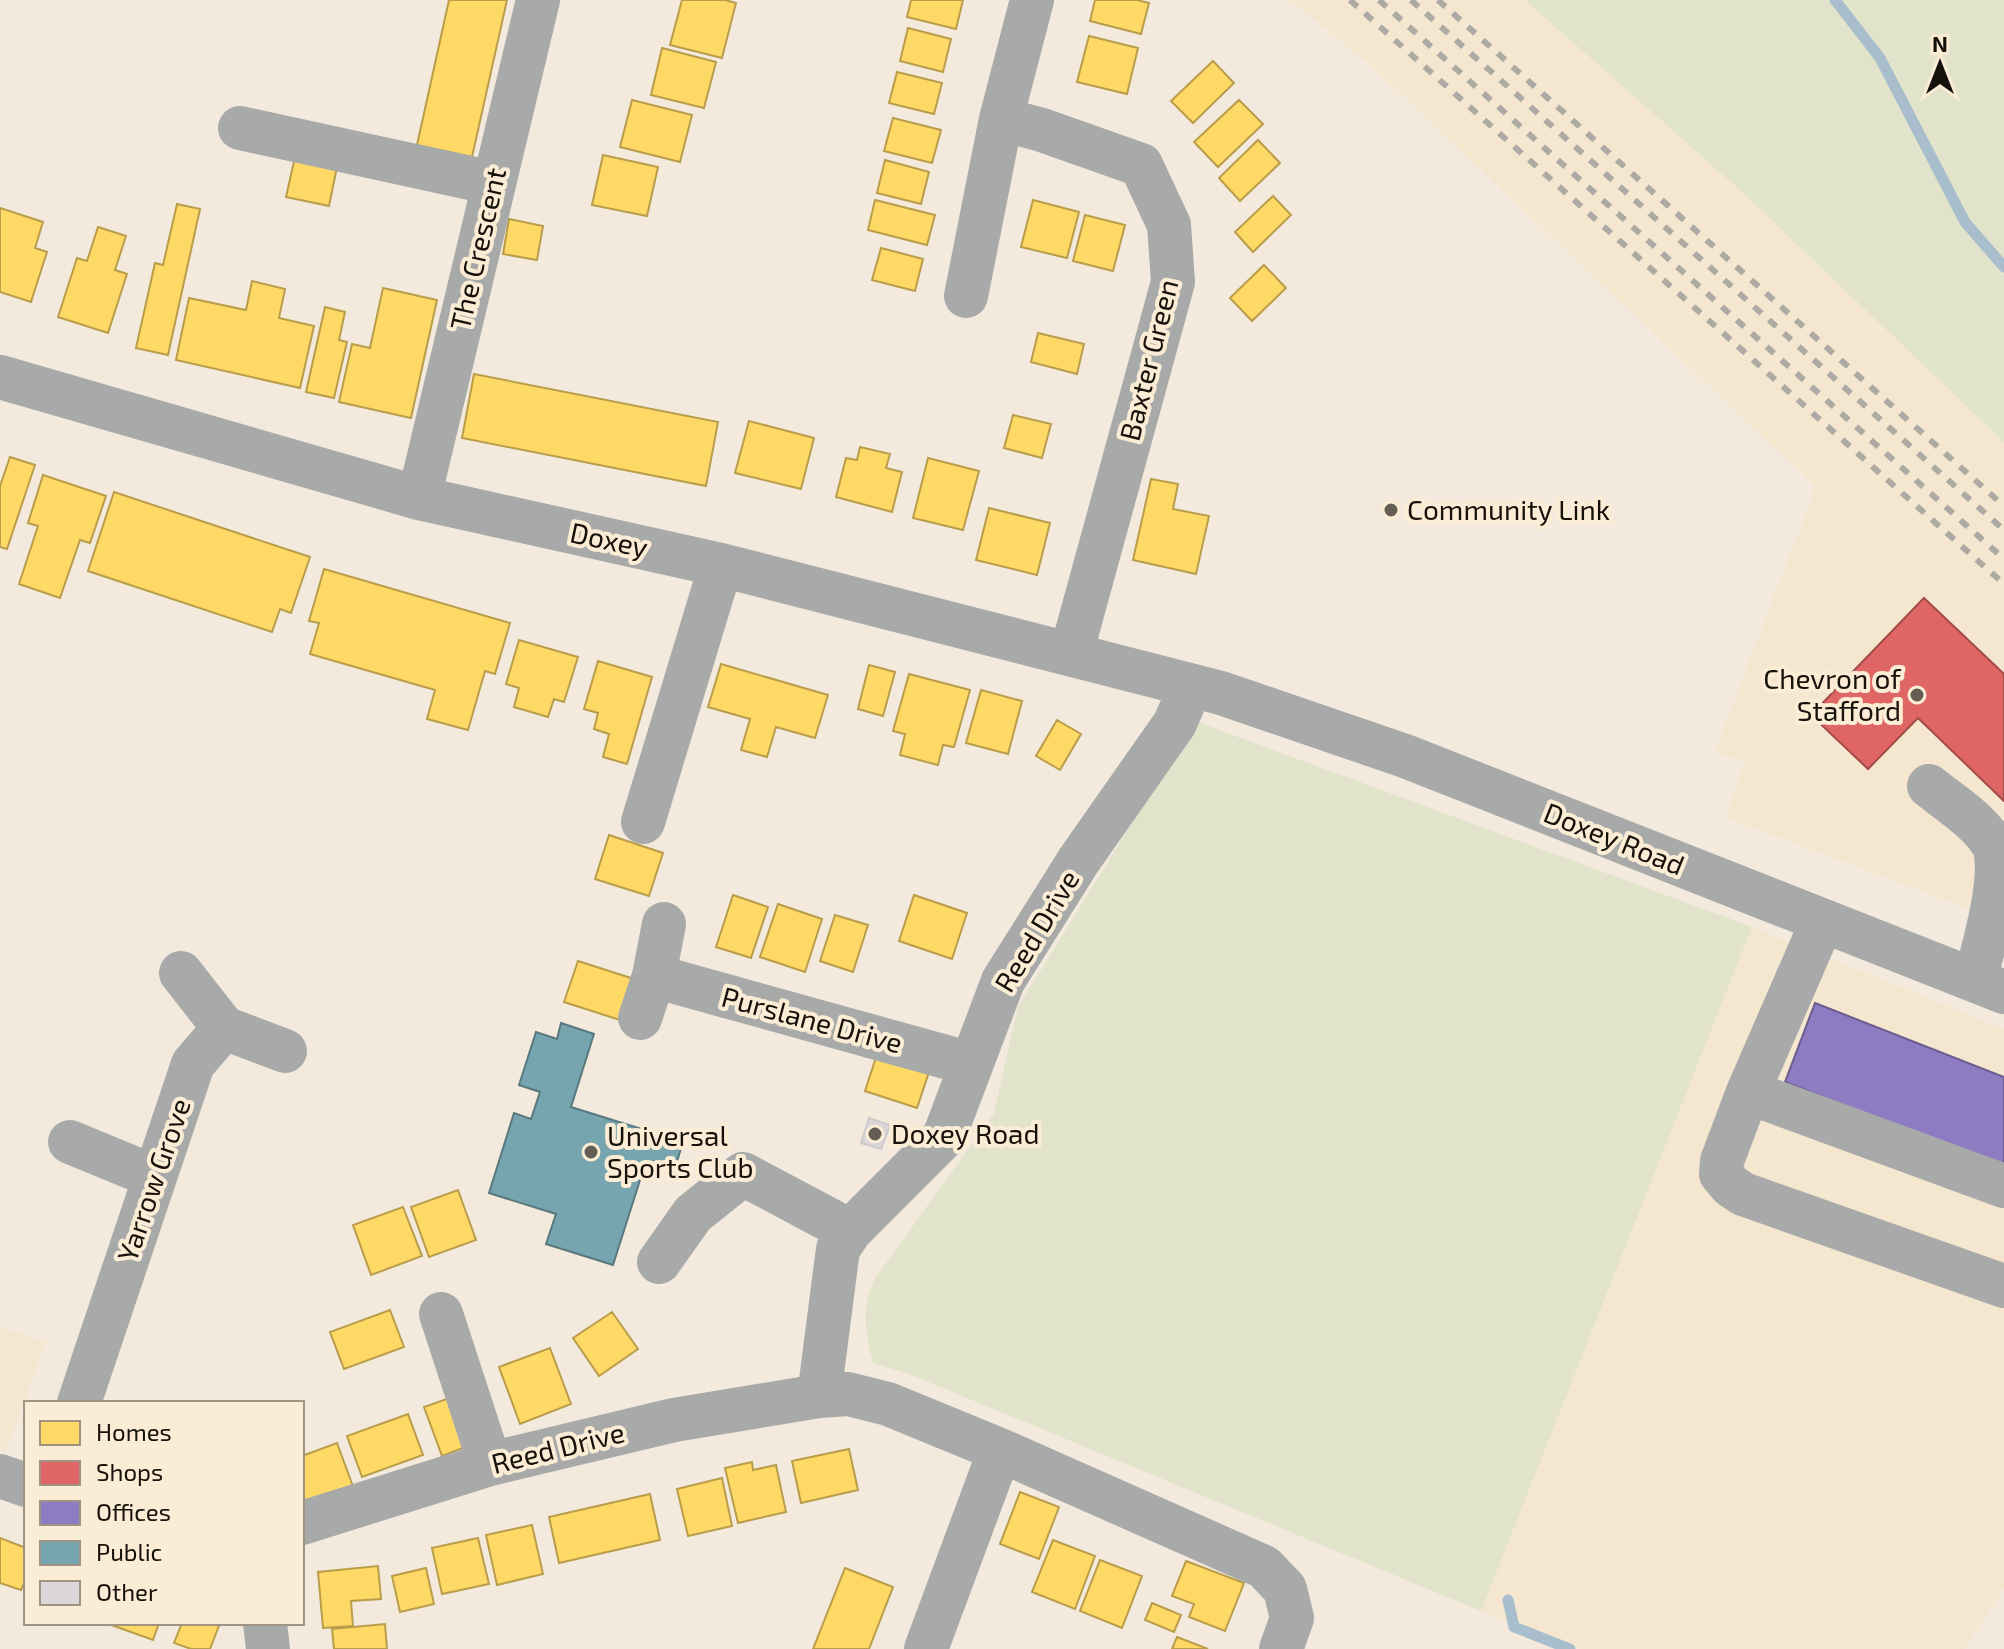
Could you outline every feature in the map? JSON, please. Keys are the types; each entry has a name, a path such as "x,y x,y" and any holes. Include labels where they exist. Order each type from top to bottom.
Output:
{"street":[{"name":"The Crescent","path":"419,498 538,0"},
{"path":"966,296 1001,119 1032,0"},
{"name":"Baxter Green","path":"1001,119 1141,165 1169,225 1173,282 1071,654"},
{"path":"240,128 493,183"},
{"name":"Doxey","path":"0,377 419,498 721,565 1206,690"},
{"path":"643,822 721,565"},
{"name":"Doxey Road","path":"1206,690 1405,756 1990,986"},
{"name":"Reed Drive","path":"819,1396 838,1249 850,1231 944,1137 1003,981 1079,860 1175,723 1206,690"},
{"path":"1929,786 1974,823 1994,846 2001,872 1990,986"},
{"path":"1822,922 1748,1092 1722,1161 1721,1174 1743,1194 2004,1286"},
{"path":"640,1018 654,976 664,924"},
{"path":"181,973 224,1028 285,1051"},
{"name":"Purslane Drive","path":"654,976 971,1064"},
{"name":"Yarrow Grove","path":"80,1401 193,1064 224,1028"},
{"path":"1748,1092 2004,1186"},
{"path":"70,1142 155,1177"},
{"path":"659,1262 693,1214 743,1174 850,1231"},
{"path":"441,1314 490,1464"},
{"name":"Reed Drive","path":"304,1522 490,1464 674,1420 848,1394 888,1404 1000,1450 1264,1567 1285,1589 1292,1618 1281,1649"},
{"path":"926,1649 1000,1450"},
{"path":"0,1476 24,1484"},
{"path":"265,1625 268,1649"}],"shaded area":[{"path":"1290,0 1525,0 1740,190 2004,442 2004,922 1725,817 1745,763 1715,751 1816,487 1367,62"},
{"path":"1752,927 2004,1029 2004,1588 1964,1649 1583,1649 1481,1611"},
{"path":"0,1327 45,1342 6,1452 0,1450"}],"green space":[{"path":"1525,0 2004,0 2004,442 1740,190"},
{"path":"1195,721 1752,927 1481,1611 909,1374 873,1363 866,1321 867,1302 874,1280 994,1113 1018,1007"}],"building: Homes":[{"path":"449,0 507,0 472,157 417,145"},
{"path":"682,0 736,3 722,58 670,45"},
{"path":"911,0 963,0 956,29 907,17"},
{"path":"1095,0 1149,3 1141,34 1090,21"},
{"path":"908,28 951,39 943,72 900,61"},
{"path":"1089,36 1138,48 1127,94 1077,82"},
{"path":"662,48 716,62 704,108 651,95"},
{"path":"1213,61 1234,83 1193,123 1171,101"},
{"path":"897,72 942,83 934,114 889,103"},
{"path":"632,100 692,115 680,162 620,147"},
{"path":"1239,100 1263,124 1218,167 1194,142"},
{"path":"893,118 941,130 932,163 884,151"},
{"path":"1258,140 1280,163 1240,201 1219,178"},
{"path":"603,155 658,167 647,216 592,205"},
{"path":"295,157 337,167 329,206 286,197"},
{"path":"885,160 929,172 921,204 877,193"},
{"path":"1273,196 1291,215 1253,252 1235,232"},
{"path":"875,200 935,215 927,245 868,230"},
{"path":"1033,200 1079,212 1067,258 1021,247"},
{"path":"177,204 200,209 168,355 136,348 155,263 163,265"},
{"path":"0,208 43,222 35,248 47,252 31,302 0,292"},
{"path":"1085,215 1125,225 1113,271 1073,261"},
{"path":"509,219 543,226 537,260 503,254"},
{"path":"98,227 126,236 115,270 127,274 108,333 58,317 77,258 87,261"},
{"path":"881,248 923,259 915,291 872,280"},
{"path":"1264,265 1286,288 1252,321 1230,298"},
{"path":"252,281 285,289 279,318 314,326 300,388 176,360 189,298 246,310"},
{"path":"383,288 437,300 411,418 339,402 352,344 370,348"},
{"path":"325,307 345,312 339,340 347,342 334,398 306,392"},
{"path":"1038,333 1084,344 1077,374 1031,362"},
{"path":"474,374 718,422 706,486 462,438"},
{"path":"1013,415 1051,424 1042,458 1004,448"},
{"path":"749,421 814,438 801,489 735,473"},
{"path":"860,447 890,454 886,468 902,472 892,512 836,497 846,458 857,460"},
{"path":"10,457 35,465 7,549 0,547 0,486"},
{"path":"928,458 979,471 963,530 913,518"},
{"path":"43,475 106,496 90,543 80,540 60,598 19,584 38,526 28,523"},
{"path":"1151,479 1178,484 1173,509 1209,516 1196,574 1133,560"},
{"path":"114,492 310,557 291,613 280,609 272,632 88,571"},
{"path":"989,508 1050,523 1037,575 976,560"},
{"path":"324,569 510,623 495,674 485,671 468,730 427,719 435,690 310,654 319,623 309,621"},
{"path":"519,640 578,657 564,702 554,699 548,717 514,707 519,688 506,684"},
{"path":"598,661 652,677 627,764 603,757 609,734 594,729 598,713 584,709"},
{"path":"721,664 828,695 815,738 776,727 767,757 741,750 750,719 708,707"},
{"path":"869,665 895,672 883,716 858,709"},
{"path":"909,674 970,690 954,747 943,745 938,765 900,755 905,734 893,731"},
{"path":"981,690 1022,701 1008,754 966,743"},
{"path":"1057,720 1081,734 1060,770 1036,756"},
{"path":"609,835 663,853 649,896 595,879"},
{"path":"733,895 768,907 751,958 716,947"},
{"path":"914,895 967,913 952,959 899,941"},
{"path":"778,904 822,919 805,972 760,957"},
{"path":"835,915 868,925 853,972 820,961"},
{"path":"578,961 634,979 620,1020 564,1002"},
{"path":"878,1051 930,1069 917,1108 865,1091"},
{"path":"458,1190 476,1240 429,1257 411,1207"},
{"path":"403,1207 422,1256 371,1275 353,1225"},
{"path":"390,1310 404,1347 344,1369 330,1332"},
{"path":"612,1312 638,1349 599,1376 573,1338"},
{"path":"550,1348 571,1404 520,1424 499,1367"},
{"path":"458,1395 476,1443 442,1456 424,1407"},
{"path":"408,1414 423,1455 362,1477 347,1436"},
{"path":"337,1443 354,1489 304,1505 304,1455"},
{"path":"849,1449 858,1490 801,1503 792,1461"},
{"path":"752,1462 753,1470 776,1465 786,1512 738,1523 725,1468"},
{"path":"722,1478 732,1526 688,1536 677,1489"},
{"path":"1020,1492 1059,1507 1039,1559 1000,1544"},
{"path":"650,1494 660,1540 559,1563 549,1517"},
{"path":"532,1525 543,1574 497,1585 486,1535"},
{"path":"0,1538 24,1547 24,1583 21,1590 0,1583"},
{"path":"478,1538 489,1584 442,1594 432,1548"},
{"path":"1053,1540 1095,1556 1075,1609 1032,1592"},
{"path":"1100,1560 1142,1576 1122,1628 1080,1611"},
{"path":"1186,1561 1244,1583 1225,1631 1189,1617 1194,1604 1172,1596"},
{"path":"378,1566 381,1599 351,1601 353,1626 323,1628 318,1572"},
{"path":"426,1568 434,1604 400,1612 392,1576"},
{"path":"845,1568 893,1587 869,1649 813,1649"},
{"path":"1152,1603 1181,1615 1174,1632 1145,1620"},
{"path":"385,1624 387,1649 334,1649 332,1629"},
{"path":"112,1625 158,1625 153,1640"},
{"path":"181,1625 219,1625 210,1649 191,1649 174,1643"},
{"path":"1177,1637 1208,1649 1172,1649"}],"building: Shops":[{"name":"Chevron of Stafford","path":"1924,598 2004,674 2004,801 1918,718 1868,769 1811,715"}],"building: Offices":[{"path":"1815,1003 2004,1077 2004,1168 1785,1082"}],"building: Public":[{"name":"Universal Sports Club","path":"561,1023 594,1034 571,1107 683,1142 675,1168 654,1161 649,1180 641,1177 613,1265 546,1244 556,1214 489,1193 514,1113 531,1119 540,1092 519,1085 536,1032 557,1039"}],"building: Other":[{"name":"Doxey Road","path":"869,1118 890,1125 881,1149 861,1143"}],"waterway":[{"name":"Doxey","path":"1835,0 1880,58 1965,222 2004,267"},
{"path":"1508,1600 1514,1627 1570,1649"}],"railway":[{"path":"1350,0 2004,584"},
{"path":"1379,0 2004,559"},
{"path":"1411,0 2004,530"},
{"path":"1438,0 2004,506"}],"place":[{"name":"Community Link","path":"1391,510"},
{"name":"Chevron of Stafford","path":"1917,695"},
{"name":"Doxey Road","path":"875,1134"},
{"name":"Universal Sports Club","path":"591,1152"}]}
